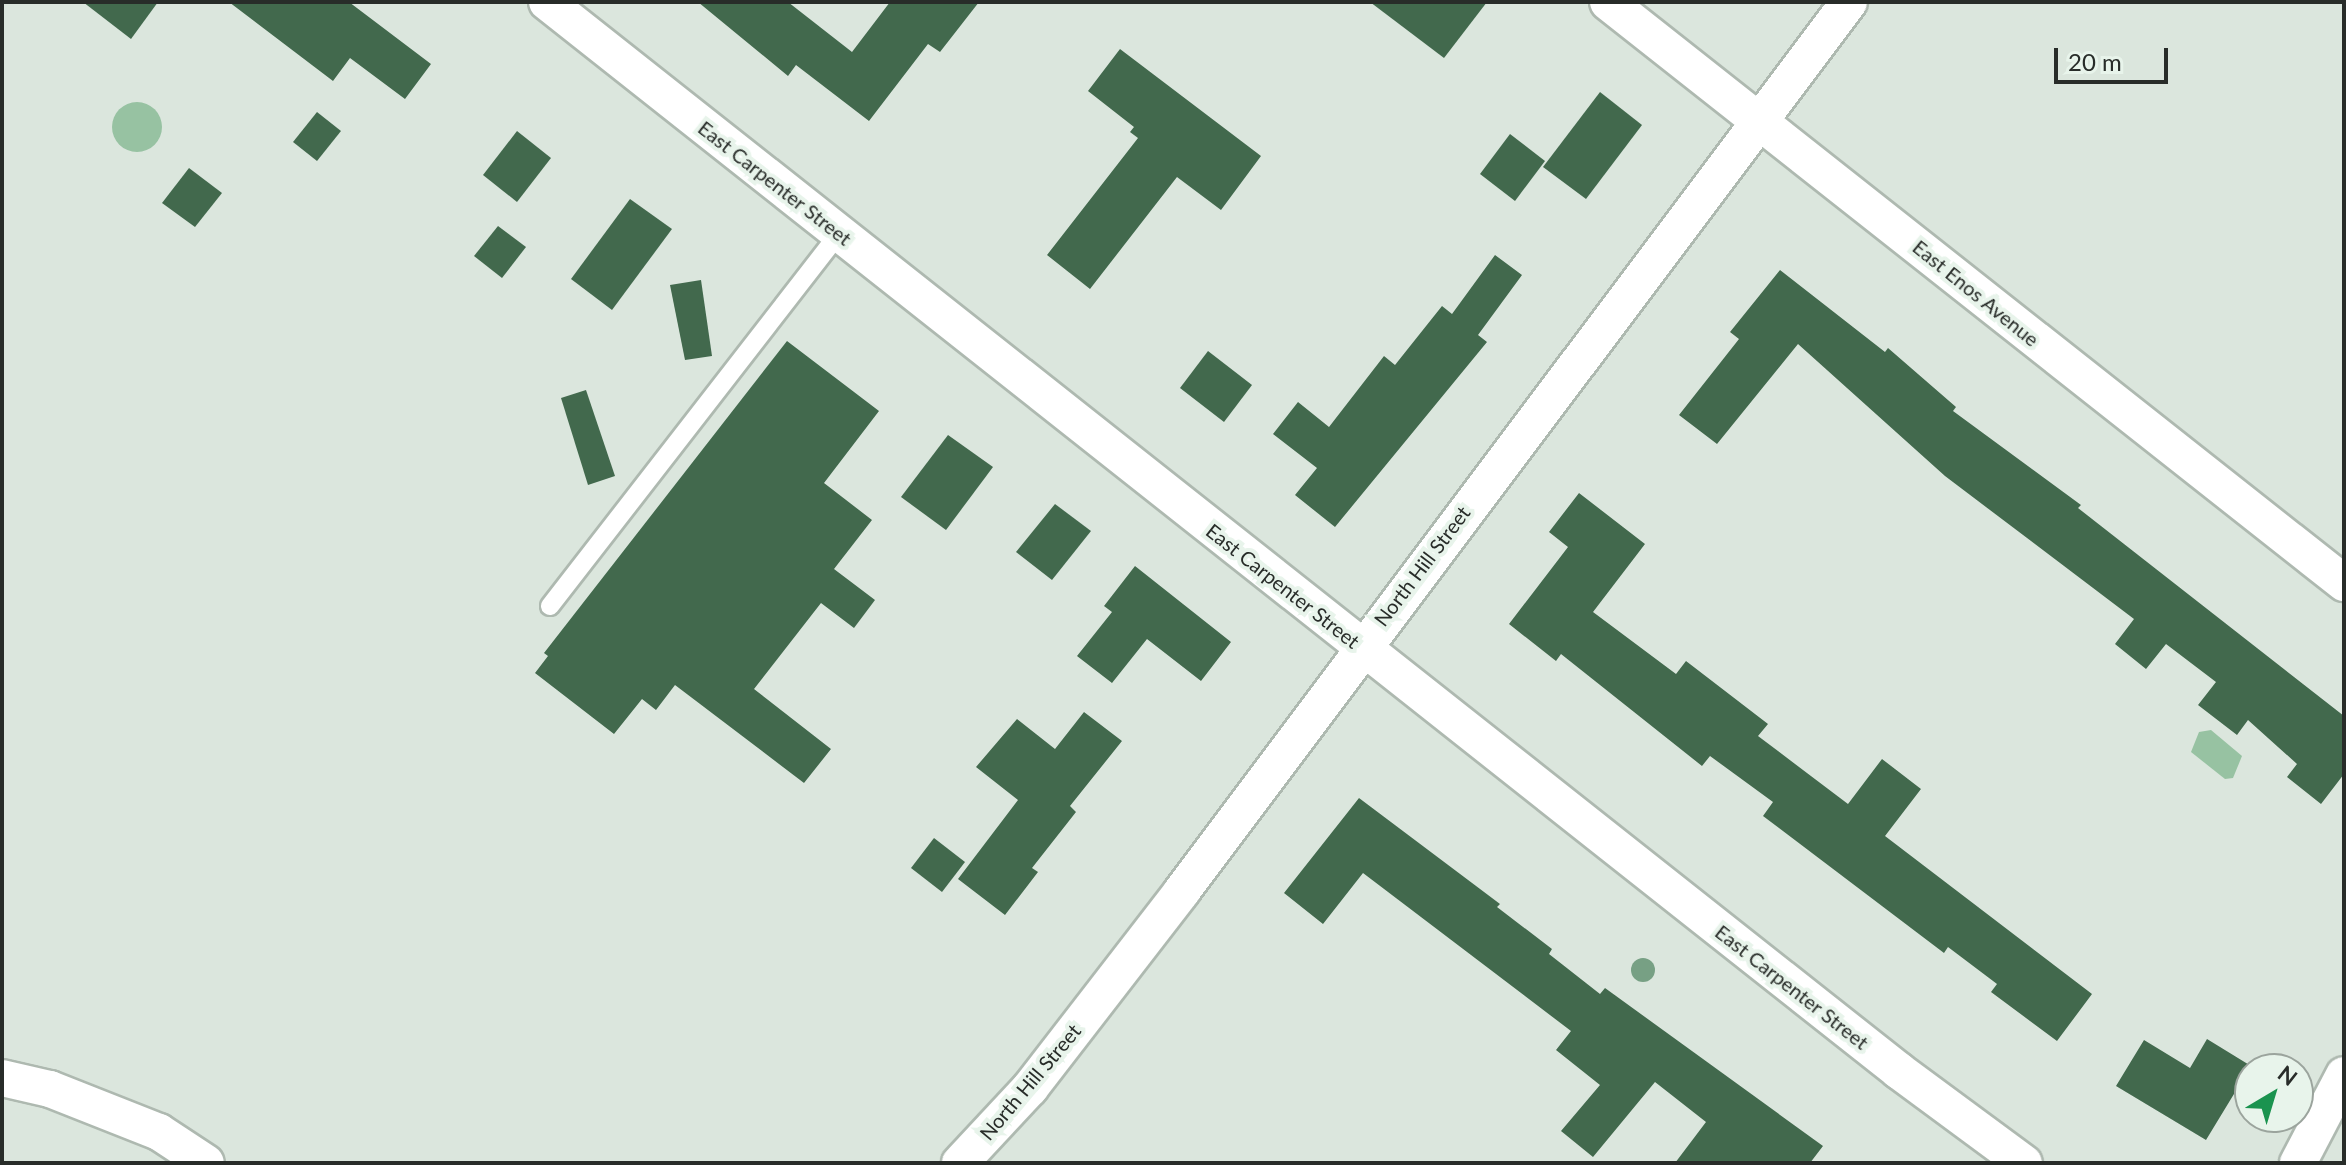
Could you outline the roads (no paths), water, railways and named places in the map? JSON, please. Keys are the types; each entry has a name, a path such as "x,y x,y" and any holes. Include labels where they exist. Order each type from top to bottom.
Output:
{"street":[{"name":"East Carpenter Street","path":"547,2 1899,1071 2024,1163"},
{"name":"East Enos Avenue","path":"1608,2 2344,583"},
{"name":"North Hill Street","path":"960,1163 1030,1088 1758,118 1849,2"},
{"path":"2298,1163 2344,1075"},
{"path":"2,1078 50,1089 159,1132 206,1163"}],"lane":[{"path":"550,606 839,233"}]}
